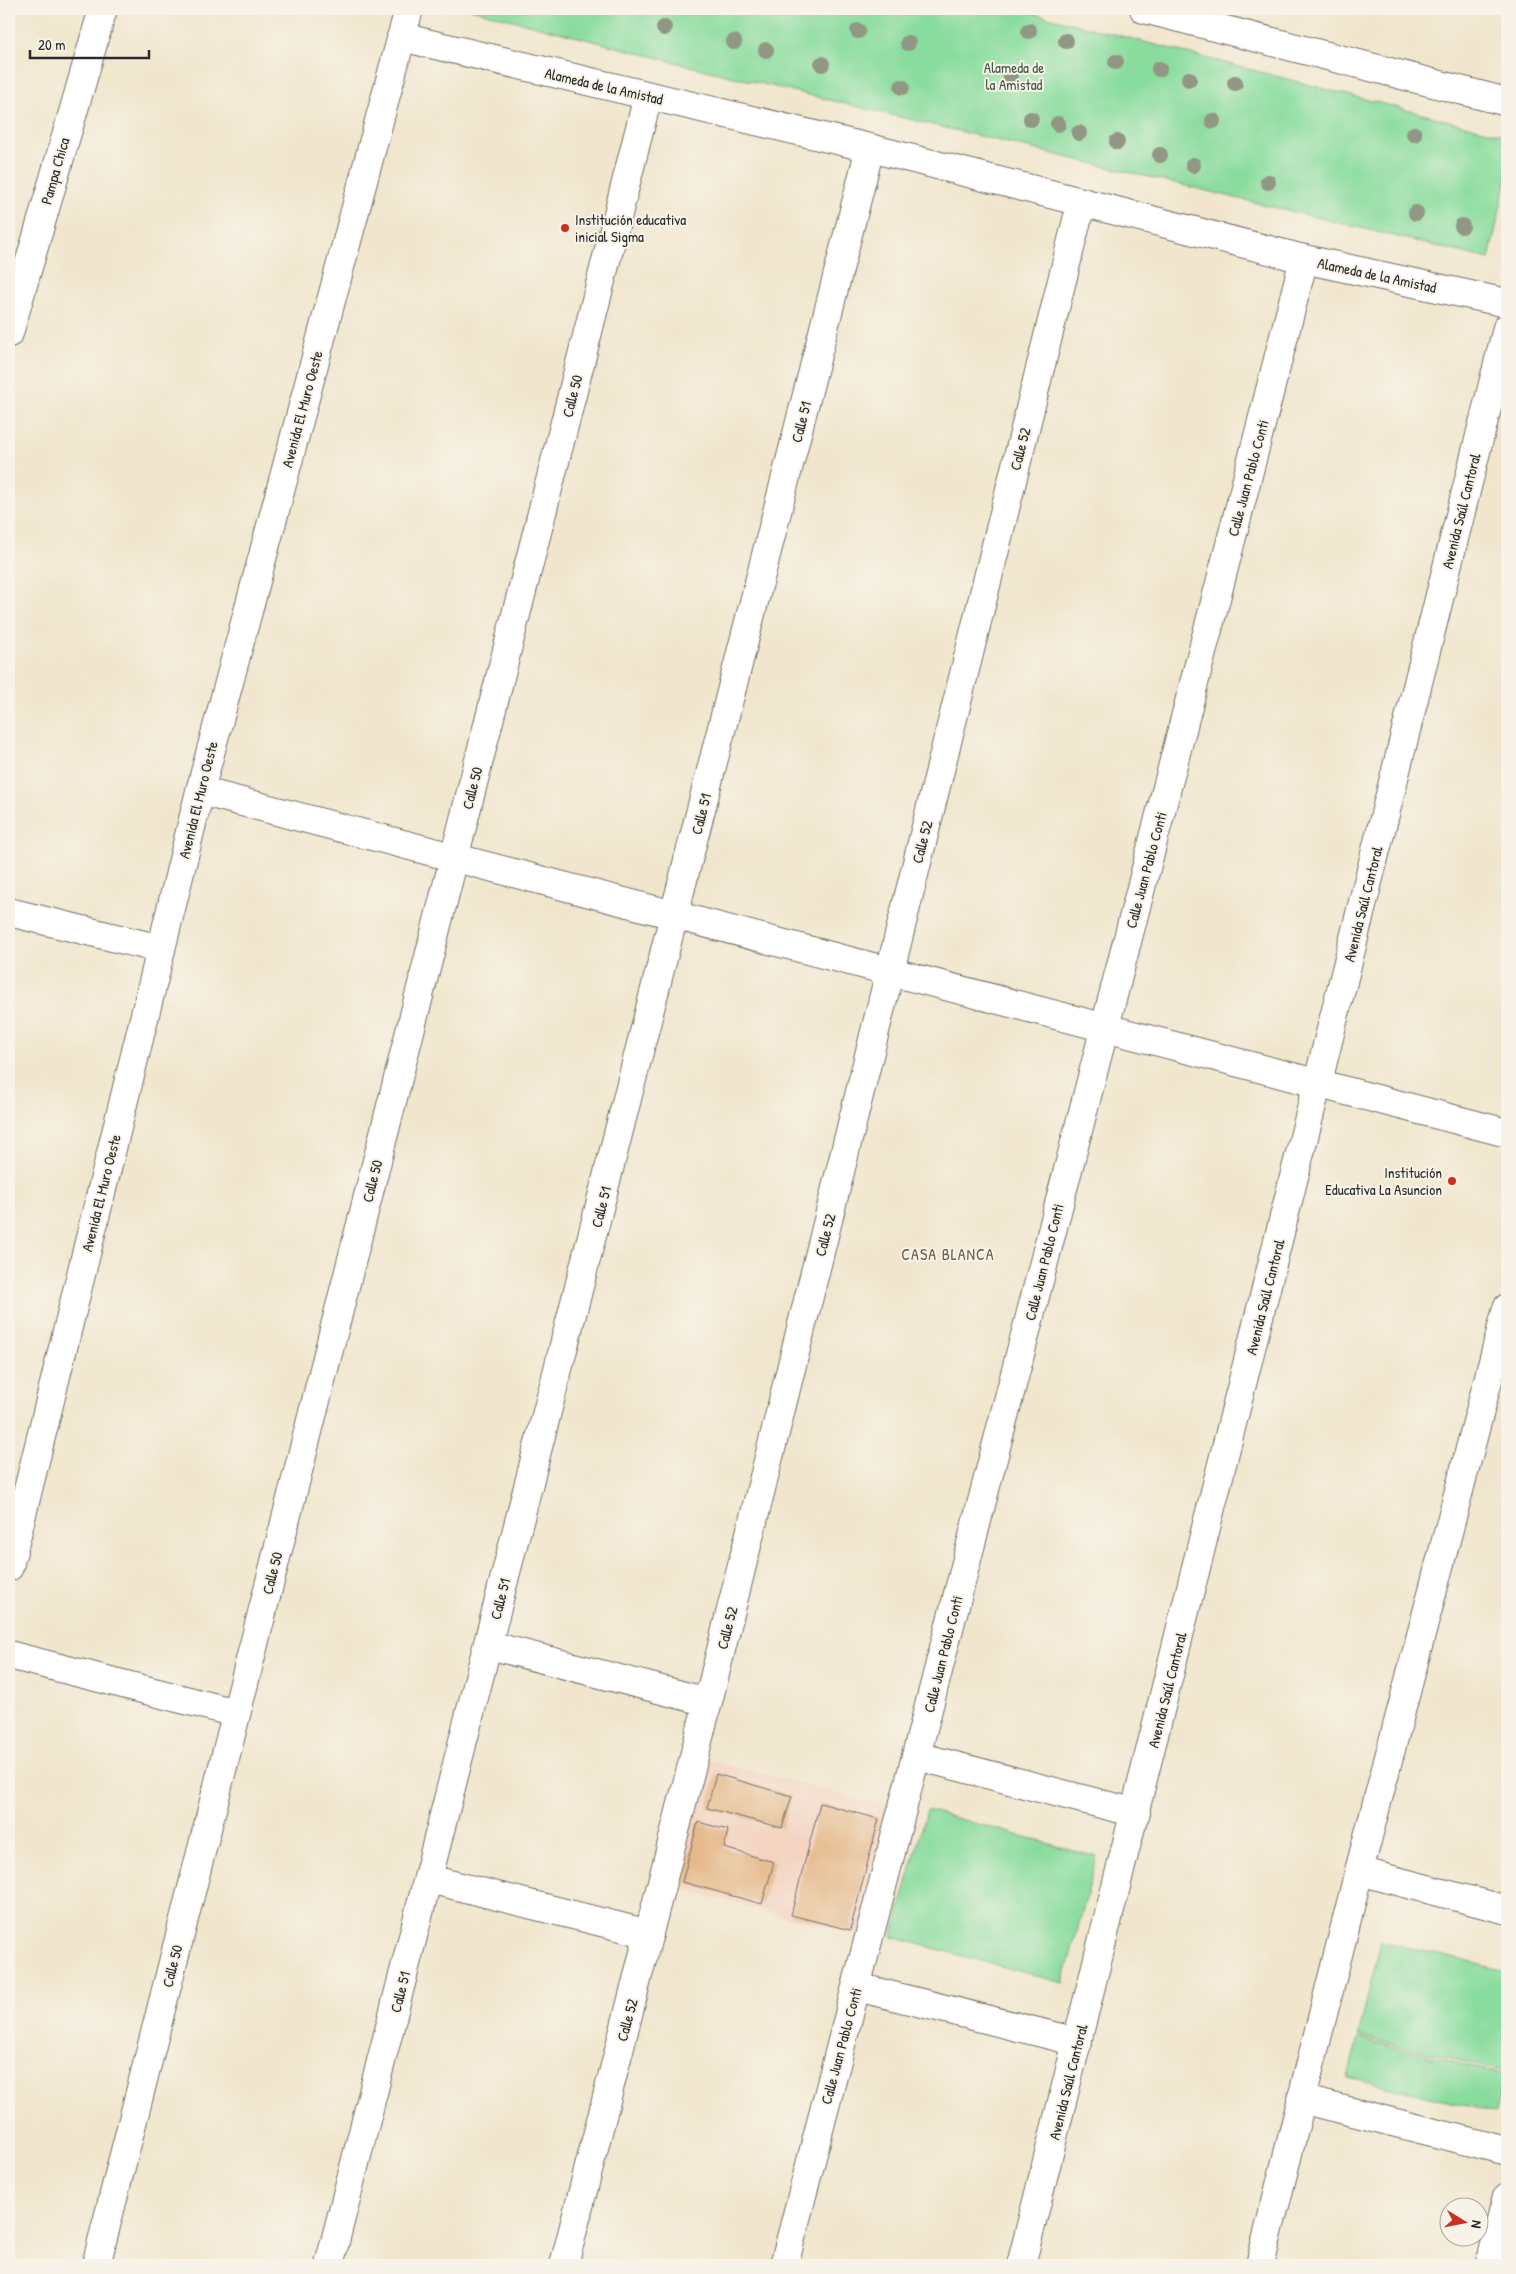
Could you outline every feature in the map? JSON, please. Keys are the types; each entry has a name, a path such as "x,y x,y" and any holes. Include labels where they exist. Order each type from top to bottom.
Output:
{"street":[{"name":"Pampa Chica","path":"9,333 103,9"},
{"name":"Avenida El Muro Oeste","path":"9,1567 200,791 408,9"},
{"path":"1144,9 1507,102"},
{"name":"Alameda de la Amistad","path":"401,37 870,148 1081,204 1304,259 1507,303"},
{"name":"Calle 50","path":"96,2265 648,96"},
{"name":"Calle 51","path":"329,2265 489,1645 870,148"},
{"name":"Calle 52","path":"564,2265 708,1702 1081,204"},
{"name":"Calle Juan Pablo Conti","path":"784,2265 1304,259"},
{"name":"Avenida Saúl Cantoral","path":"1021,2265 1136,1813 1507,328"},
{"path":"200,791 1507,1133"},
{"path":"9,912 161,949"},
{"path":"1260,2265 1359,1871 1507,1308"},
{"path":"489,1645 708,1702"},
{"path":"9,1655 236,1713"},
{"path":"917,1756 1136,1813"},
{"path":"1359,1871 1507,1910"},
{"path":"429,1879 649,1934"},
{"path":"857,1987 1078,2042"},
{"path":"1301,2099 1507,2151"},
{"path":"1490,2265 1507,2197"}],"shaded area":[{"path":"705,1759 894,1808 861,1936 672,1887"}],"green space":[{"name":"Alameda de la Amistad","path":"470,9 1017,9 1507,136 1507,177 1489,259 705,70"},
{"path":"927,1810 1097,1857 1063,1983 892,1937"},
{"path":"1381,1941 1507,1971 1507,2072 1358,2036"},
{"path":"1358,2038 1505,2075 1496,2113 1348,2077"}],"building":[{"path":"716,1774 792,1796 782,1828 707,1808"},
{"path":"820,1803 879,1819 850,1930 791,1915"},
{"path":"698,1822 728,1830 724,1848 774,1862 762,1904 682,1882"}],"place":[{"name":"Institución educativa inicial Sigma","path":"565,228"},
{"name":"Institución Educativa La Asuncion","path":"1452,1181"}],"district":[{"name":"CASA BLANCA","path":"948,1254"}]}
